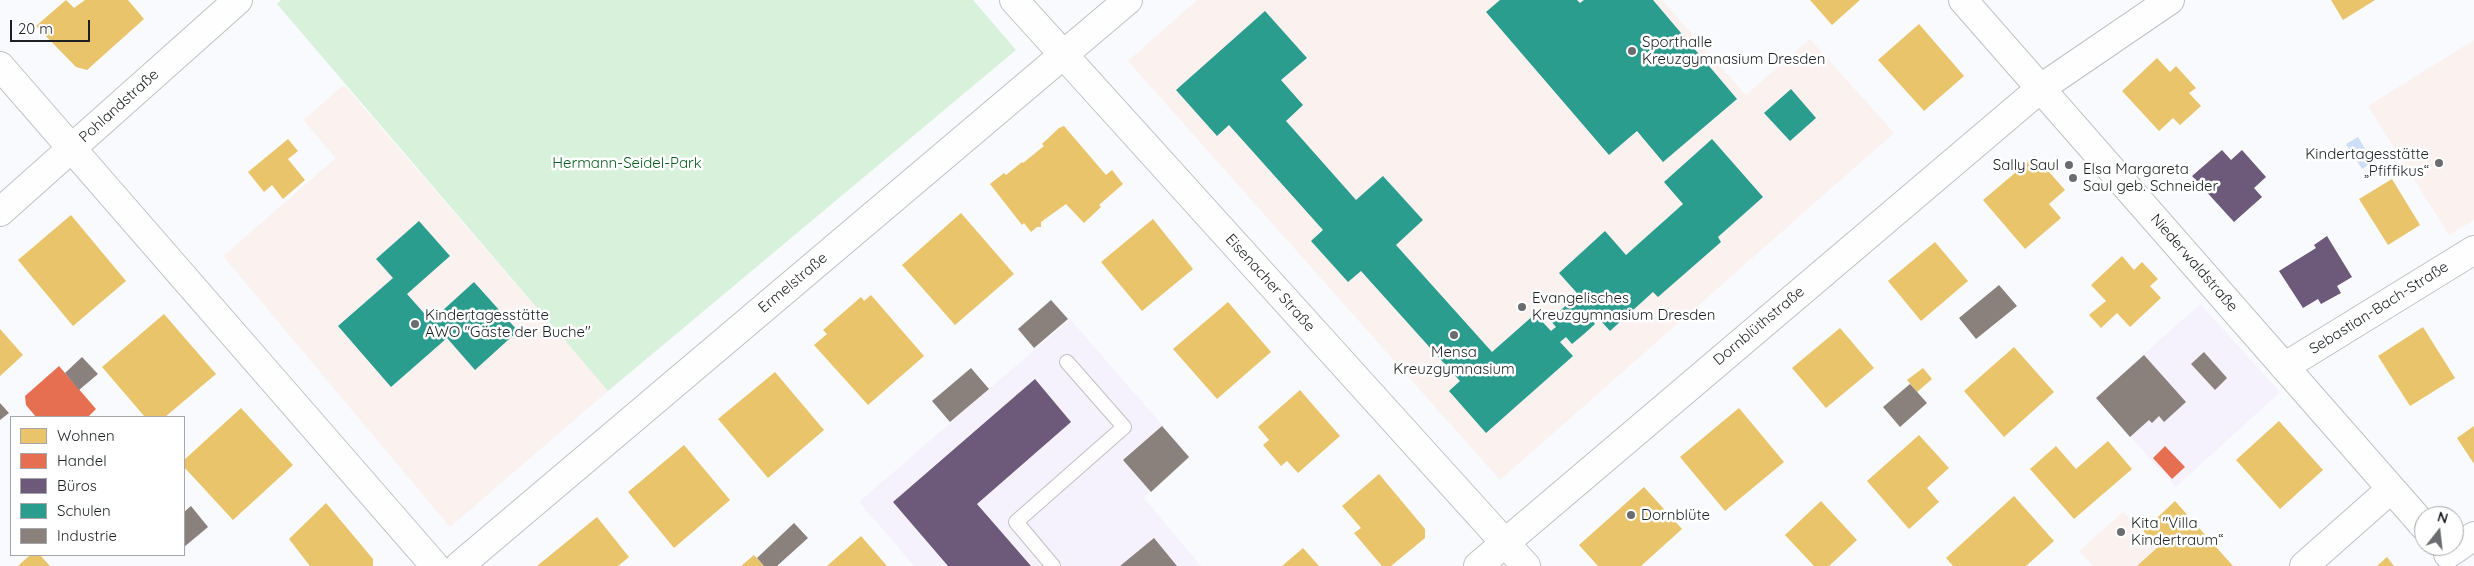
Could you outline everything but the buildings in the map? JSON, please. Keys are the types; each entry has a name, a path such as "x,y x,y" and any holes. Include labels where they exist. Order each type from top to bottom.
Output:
{"street":[{"name":"Pohlandstraße","path":"0,212 238,0"},
{"name":"Eisenacher Straße","path":"1014,0 1526,566"},
{"name":"Ermelstraße","path":"459,566 1128,0"},
{"name":"Niederwaldstraße","path":"1963,0 2414,514"},
{"name":"Dornblüthstraße","path":"1478,566 2041,88 2170,0"},
{"path":"0,66 435,566"},
{"name":"Sebastian-Bach-Straße","path":"2284,367 2474,250"},
{"path":"2304,566 2392,489"},
{"path":"2464,544 2474,536"}],"lane":[{"path":"1053,566 1016,522 1124,427 1067,362"}],"shaded area":[{"name":"Evangelisches Kreuzgymnasium Dresden","path":"1197,0 1662,0 1746,95 1810,39 1894,133 1500,480 1128,61"},
{"name":"Kindertagesstätte „Pfiffikus“","path":"2474,40 2474,220 2449,235 2368,106"},
{"name":"Kindertagesstätte AWO \"Gäste der Buche\"","path":"344,85 608,391 450,527 223,256 336,158 303,120"},
{"path":"2200,304 2280,392 2176,487 2095,398"},
{"path":"1070,319 1190,457 1144,498 1201,566 914,566 859,502"},
{"name":"Kita \"Villa Kindertraum“","path":"2123,512 2174,566 2093,566 2079,551"}],"green space":[{"name":"Hermann-Seidel-Park","path":"281,0 973,0 1016,50 608,391 277,4"}],"water":[{"path":"2358,137 2373,162 2362,169 2346,144"}],"place":[{"name":"Sporthalle Kreuzgymnasium Dresden","path":"1632,51"},
{"name":"Kindertagesstätte „Pfiffikus“","path":"2439,163"},
{"name":"Sally Saul","path":"2069,165"},
{"name":"Elsa Margareta Saul geb. Schneider","path":"2073,178"},
{"name":"Evangelisches Kreuzgymnasium Dresden","path":"1522,307"},
{"name":"Kindertagesstätte AWO \"Gäste der Buche\"","path":"415,324"},
{"name":"Mensa Kreuzgymnasium","path":"1454,335"},
{"name":"Dornblüte","path":"1631,515"},
{"name":"Kita \"Villa Kindertraum“","path":"2121,532"}]}
